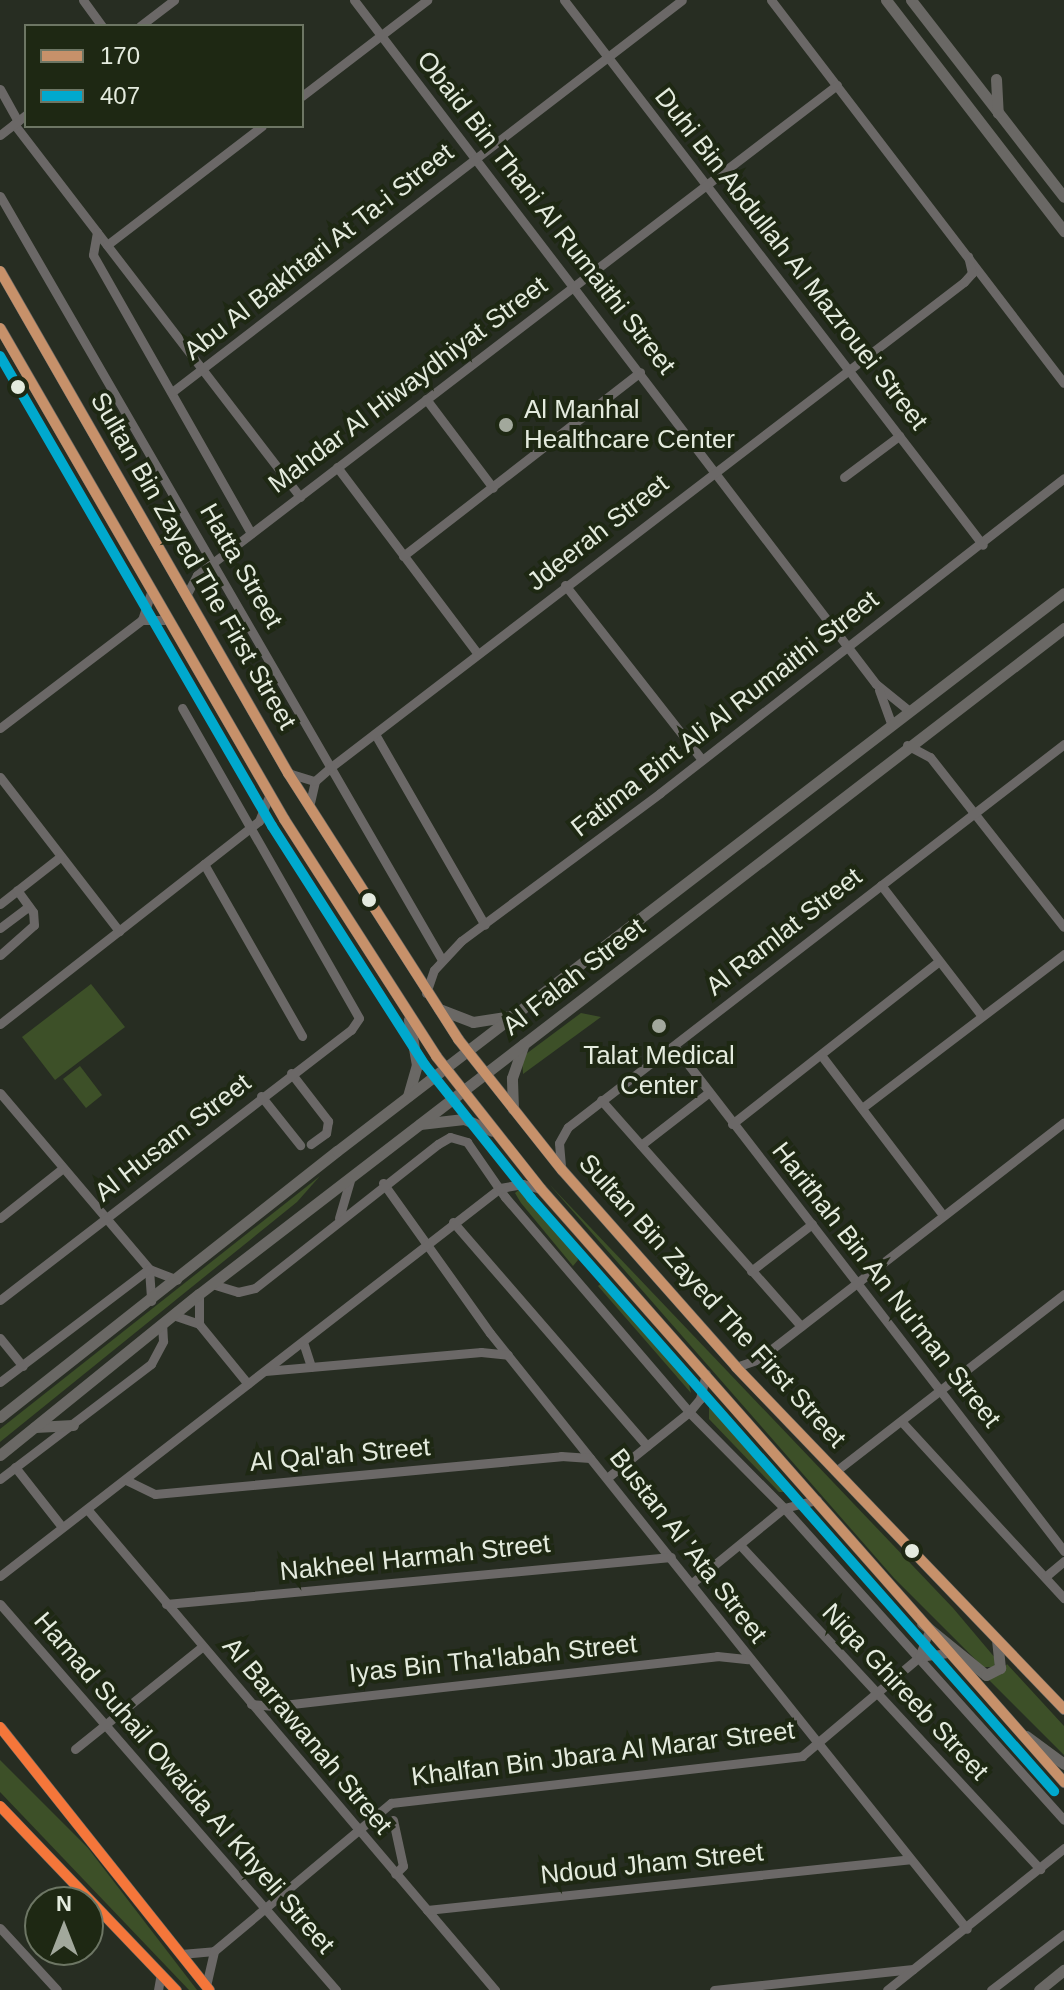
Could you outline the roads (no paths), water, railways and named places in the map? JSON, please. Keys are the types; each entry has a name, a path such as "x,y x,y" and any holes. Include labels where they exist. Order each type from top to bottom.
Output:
{"main road":[{"path":"886,0 1064,231"},
{"path":"911,0 998,114 1059,183 1064,197"},
{"path":"996,79 998,114"},
{"name":"Sultan Bin Zayed The First Street","path":"0,271 180,578 288,773 426,994 468,1053 562,1170 736,1367 1064,1709"},
{"name":"Sultan Bin Zayed The First Street","path":"0,328 284,819 409,1016 447,1069 541,1189 817,1500 928,1633 1064,1782"},
{"name":"Al Falah Street","path":"0,1417 891,723 1064,593"},
{"name":"Al Falah Street","path":"0,1455 199,1294 907,745 1064,628"},
{"path":"434,1006 473,1022 522,1012"},
{"path":"406,1099 417,1065 409,1016"},
{"path":"514,1113 512,1078 525,1042"},
{"path":"420,1124 464,1119 499,1135"},
{"path":"35,1428 73,1425"},
{"path":"918,1621 986,1675 1000,1668 997,1639"},
{"path":"0,1727 208,1988"},
{"path":"1021,1735 1045,1745 1064,1764"},
{"path":"0,1806 176,1990"},
{"path":"1039,1990 1064,1970"}],"street":[{"path":"83,0 101,24"},
{"path":"143,24 174,0"},
{"name":"Obaid Bin Thani Al Rumaithi Street","path":"354,0 876,684 908,710"},
{"path":"304,94 427,0"},
{"name":"Duhi Bin Abdullah Al Mazrouei Street","path":"564,0 983,545"},
{"name":"Abu Al Bakhtari At Ta-i Street","path":"172,392 682,0"},
{"path":"771,0 1064,383"},
{"name":"Mahdar Al Hiwaydhiyat Street","path":"188,592 197,575 213,562 837,85"},
{"path":"0,89 19,120 0,135"},
{"path":"25,128 97,232 300,497"},
{"path":"107,245 259,128"},
{"name":"Hatta Street","path":"0,196 442,960"},
{"path":"97,232 93,255 251,533"},
{"name":"Jdeerah Street","path":"315,781 565,585 970,277 968,256"},
{"path":"403,556 640,372"},
{"path":"426,399 493,488"},
{"path":"844,477 899,436"},
{"path":"337,467 478,654"},
{"name":"Fatima Bint Ali Al Rumaithi Street","path":"426,994 442,960 485,925 983,545 1064,478"},
{"name":"Mahdar Al Hiwaydhiyat Street","path":"180,578 197,575"},
{"path":"565,585 702,760"},
{"path":"0,728 142,620 152,590"},
{"path":"142,620 169,620"},
{"name":"Obaid Bin Thani Al Rumaithi Street","path":"876,684 891,723"},
{"path":"182,708 250,828"},
{"path":"925,732 930,757"},
{"path":"375,734 485,925"},
{"name":"Al Ramlat Street","path":"562,1170 558,1152 562,1134 601,1100 1064,744"},
{"path":"907,745 930,757 1064,927"},
{"path":"288,773 315,781 309,807"},
{"path":"0,777 119,931"},
{"path":"0,1024 259,821 270,794"},
{"path":"259,821 284,819"},
{"name":"Al Husam Street","path":"0,1300 261,1096 355,1027 355,1004 250,828"},
{"path":"0,904 60,857"},
{"path":"204,864 302,1036"},
{"path":"881,885 982,1016"},
{"path":"0,955 32,929 35,916 17,890"},
{"path":"0,928 29,906"},
{"path":"862,1108 1064,954"},
{"path":"732,1124 939,961"},
{"name":"Harithah Bin An Nu'man Street","path":"674,1046 1064,1551"},
{"path":"821,1055 943,1215"},
{"path":"291,1073 328,1121 326,1133 311,1144"},
{"path":"641,1145 708,1093"},
{"path":"1,1096 149,1269 178,1281"},
{"path":"261,1096 300,1145"},
{"path":"601,1100 801,1326"},
{"path":"736,1367 759,1359 1064,1122"},
{"path":"212,1284 238,1292 255,1288 383,1183 445,1139 456,1137 471,1146 500,1188 689,1412 784,1508 1064,1820"},
{"path":"0,1218 63,1168"},
{"path":"339,1218 351,1177"},
{"name":"Bustan Al 'Ata Street","path":"383,1183 428,1240 490,1333 967,1929"},
{"path":"0,1576 303,1342 428,1240 500,1188 523,1184 541,1189"},
{"path":"453,1222 647,1446"},
{"path":"751,1271 812,1224"},
{"path":"149,1269 151,1301"},
{"path":"0,1382 149,1269"},
{"path":"199,1294 199,1324"},
{"path":"836,1471 1064,1294"},
{"path":"173,1315 199,1324 248,1384"},
{"path":"0,1479 151,1364 161,1349 162,1323"},
{"path":"481,1352 490,1333"},
{"path":"0,1338 23,1366"},
{"path":"303,1342 311,1367"},
{"path":"265,1371 481,1352 509,1355"},
{"path":"753,1384 759,1359"},
{"path":"607,1478 689,1412 700,1399 706,1374"},
{"path":"901,1421 1064,1598"},
{"path":"561,1456 575,1439"},
{"name":"Al Qal'ah Street","path":"126,1480 155,1494 561,1456 590,1458"},
{"path":"15,1467 62,1527"},
{"path":"692,1583 784,1508 817,1500"},
{"name":"Al Barrawanah Street","path":"87,1509 495,1990"},
{"path":"640,1556 649,1544 649,1530"},
{"name":"Niqa Ghireeb Street","path":"740,1545 1040,1869"},
{"name":"Nakheel Harmah Street","path":"166,1604 195,1605 640,1556 671,1557"},
{"path":"1045,1577 1064,1561"},
{"name":"Hamad Suhail Owaida Al Khyeli Street","path":"0,1604 336,1990"},
{"path":"180,1621 195,1605"},
{"name":"Khalfan Bin Jbara Al Marar Street","path":"214,1951 356,1828 398,1801 795,1758 819,1746 918,1658 928,1633"},
{"path":"717,1656 733,1638"},
{"path":"75,1749 202,1647"},
{"path":"918,1658 946,1653"},
{"name":"Iyas Bin Tha'labah Street","path":"251,1704 274,1706 717,1656 748,1659"},
{"path":"265,1721 274,1706"},
{"path":"393,1820 403,1866 395,1874"},
{"path":"882,1861 896,1842"},
{"path":"887,1990 967,1929 1064,1848"},
{"name":"Ndoud Jham Street","path":"427,1910 910,1859"},
{"path":"0,1928 57,1990"},
{"path":"991,1990 1064,1934"},
{"path":"181,1954 214,1951 208,1988"},
{"path":"714,1990 913,1969"},
{"path":"158,1990 161,1973"}],"place":[{"name":"Al Manhal Healthcare Center","path":"506,425"},
{"name":"Talat Medical Center","path":"659,1026"}]}
